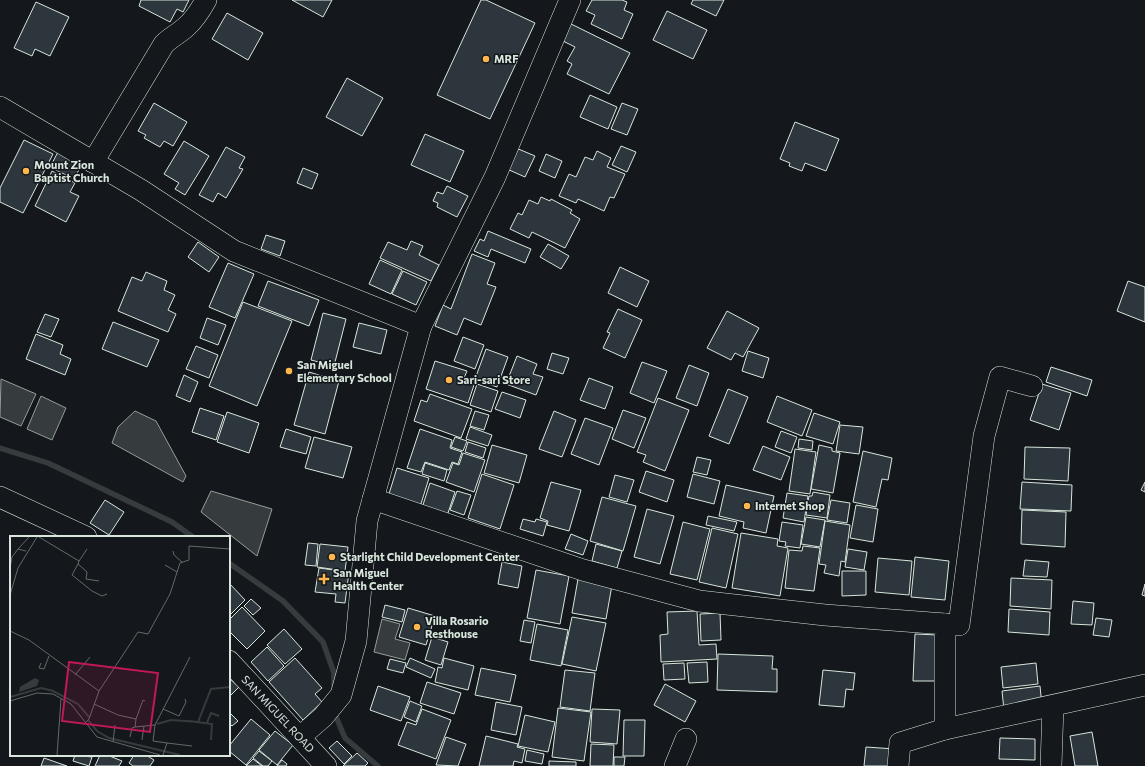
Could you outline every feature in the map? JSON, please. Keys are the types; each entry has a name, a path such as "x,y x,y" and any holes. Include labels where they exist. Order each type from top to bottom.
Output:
{"street":[{"path":"93,162 164,44 174,34 187,26 199,13 206,0"},
{"path":"300,737 323,717 342,695 356,641 367,521 421,326 495,177 570,0"},
{"path":"0,107 141,190 234,251 421,326"},
{"path":"373,499 583,570 699,601 825,615 960,626 984,436 1000,376 1032,386"},
{"path":"0,497 84,536"},
{"path":"945,624 945,729"},
{"name":"SAN MIGUEL ROAD","path":"230,662 326,766"},
{"path":"898,766 900,743 945,729 1145,685"},
{"path":"1051,766 1053,706"},
{"path":"675,766 686,739"}],"shaded area":[{"path":"1,379 36,394 21,426 0,417"},
{"path":"41,396 66,408 52,440 27,429"},
{"path":"135,411 156,421 186,476 183,482 112,443 118,427"},
{"path":"211,491 272,509 257,556 201,512"},
{"path":"382,619 400,624 395,639 410,643 405,660 374,652"}],"building":[{"path":"141,0 189,0 183,12 177,9 170,22 139,6"},
{"path":"292,0 332,0 323,17"},
{"name":"MRF","path":"481,0 486,0 535,23 490,119 437,95"},
{"path":"592,0 622,0 627,2 624,10 633,14 622,39 591,24 595,15 586,11"},
{"path":"693,0 724,0 716,16 691,4"},
{"path":"36,2 69,17 50,56 35,49 32,56 14,48"},
{"path":"667,11 707,30 693,59 653,40"},
{"path":"227,13 263,33 248,60 212,39"},
{"path":"569,23 630,53 609,94 567,74 572,64 567,61 575,47 561,40"},
{"path":"347,78 383,98 362,136 326,117"},
{"path":"590,95 617,107 608,129 580,117"},
{"path":"154,103 187,122 173,146 164,141 160,147 144,138 146,135 138,131"},
{"path":"622,103 638,109 627,135 611,129"},
{"path":"795,122 839,139 826,171 805,163 802,171 789,166 790,163 780,159"},
{"path":"425,134 464,151 450,182 411,165"},
{"name":"Mount Zion Baptist Church","path":"24,140 53,154 23,213 0,202 0,188"},
{"path":"184,141 209,156 185,195 175,189 179,183 164,174"},
{"path":"621,146 636,152 627,172 612,165"},
{"path":"226,147 245,157 239,168 243,169 226,198 218,193 213,202 199,195"},
{"path":"516,148 535,156 525,177 507,169"},
{"path":"597,151 611,158 607,167 625,174 614,198 610,197 604,211 578,199 576,203 559,196 569,174 576,177 585,157 593,160"},
{"path":"58,152 82,164 74,179 50,167"},
{"path":"546,154 562,161 555,178 539,171"},
{"path":"303,168 318,174 312,189 297,183"},
{"path":"52,171 75,183 70,192 79,196 66,222 35,206"},
{"path":"447,186 468,196 457,217 437,207 438,203 433,201 437,192 443,194"},
{"path":"541,197 550,201 551,199 572,210 570,213 580,219 565,248 532,232 529,238 510,229 518,213 522,215 529,200 538,204"},
{"path":"488,231 531,249 525,263 491,249 488,257 474,251 480,239 484,241"},
{"path":"266,235 285,241 280,256 261,249"},
{"path":"411,241 423,246 419,255 439,265 431,281 380,258 388,242 407,250"},
{"path":"198,242 219,257 209,272 188,257"},
{"path":"548,244 569,256 561,269 540,257"},
{"path":"472,254 495,263 487,284 496,287 481,325 464,318 457,335 435,326 443,305 451,309"},
{"path":"380,260 402,270 391,294 369,284"},
{"path":"228,263 254,274 235,318 209,307"},
{"path":"620,267 649,281 637,307 608,293"},
{"path":"403,271 427,282 416,305 392,294"},
{"path":"146,272 167,281 164,290 175,295 168,310 176,314 168,332 118,311 132,277 142,281"},
{"path":"268,281 319,300 309,326 258,306"},
{"path":"1128,281 1145,287 1145,322 1117,311"},
{"path":"243,302 292,321 257,406 209,386"},
{"path":"618,309 642,320 625,358 603,348 610,333 607,332"},
{"path":"727,311 759,328 743,357 735,353 731,360 707,348"},
{"path":"323,313 346,319 334,366 311,360"},
{"path":"45,314 59,319 51,337 37,332"},
{"path":"207,318 226,325 218,345 200,338"},
{"path":"113,322 159,340 147,367 102,349"},
{"path":"359,323 387,330 381,354 353,347"},
{"path":"36,334 63,345 60,354 71,359 65,375 26,359"},
{"path":"463,337 484,345 475,369 454,361"},
{"path":"196,346 218,355 209,378 186,369"},
{"path":"486,349 508,357 497,387 475,379"},
{"path":"748,351 769,358 763,378 742,371"},
{"path":"552,353 569,358 563,374 547,369"},
{"path":"517,356 537,364 533,374 543,377 536,395 506,384"},
{"name":"Sari-sari Store","path":"435,361 467,371 464,378 475,382 468,403 426,389"},
{"path":"642,362 667,371 654,403 630,393"},
{"path":"689,365 709,373 697,406 676,398"},
{"path":"1051,367 1092,380 1087,396 1046,382"},
{"path":"309,372 339,381 325,434 294,425"},
{"path":"184,375 198,382 190,402 176,396"},
{"path":"589,378 613,387 605,409 580,400"},
{"path":"477,384 498,391 491,412 470,405"},
{"path":"1042,384 1071,393 1059,430 1030,420"},
{"path":"728,389 748,397 729,444 709,436"},
{"path":"502,392 526,400 520,418 495,409"},
{"path":"430,394 472,409 461,438 414,421 421,400 427,402"},
{"path":"777,396 812,410 802,436 767,422"},
{"path":"658,398 689,410 665,471 643,462 646,455 637,452"},
{"path":"200,408 224,416 216,440 192,432"},
{"path":"623,410 646,418 634,448 612,439"},
{"path":"475,411 489,415 484,430 470,426"},
{"path":"554,411 576,420 562,457 539,449"},
{"path":"227,412 259,423 249,453 217,442"},
{"path":"814,413 840,422 833,444 806,436"},
{"path":"585,418 613,428 599,465 571,454"},
{"path":"840,425 863,427 859,454 836,451"},
{"path":"470,427 492,435 488,446 466,439"},
{"path":"286,429 311,437 306,454 280,447"},
{"path":"420,429 452,440 450,448 462,452 458,464 452,462 449,470 425,462 421,472 407,468"},
{"path":"781,431 797,437 791,453 775,447"},
{"path":"314,437 352,447 343,478 305,468"},
{"path":"455,437 467,441 463,451 451,447"},
{"path":"799,439 813,441 812,450 798,448"},
{"path":"468,442 486,448 483,458 465,452"},
{"path":"492,445 527,455 519,483 484,473"},
{"path":"819,445 832,448 832,451 840,453 833,493 811,489"},
{"path":"763,446 790,457 781,480 753,470"},
{"path":"1025,447 1070,448 1068,481 1024,479"},
{"path":"795,449 816,452 810,494 789,491"},
{"path":"863,451 892,458 888,480 882,479 876,507 853,502"},
{"path":"463,453 485,460 474,492 446,482 453,463 459,465"},
{"path":"697,457 711,460 707,475 693,472"},
{"path":"425,463 447,470 444,481 422,474"},
{"path":"397,468 429,478 420,507 388,497"},
{"path":"646,471 674,480 667,502 639,492"},
{"path":"482,474 514,485 500,529 468,518"},
{"path":"693,474 720,481 714,504 687,497"},
{"path":"615,475 634,480 627,502 609,497"},
{"path":"551,482 581,490 569,531 547,525 548,521 540,518"},
{"path":"1022,482 1072,485 1071,511 1020,509"},
{"path":"1145,482 1145,492 1141,490"},
{"path":"430,483 455,492 447,516 422,508"},
{"name":"Internet Shop","path":"726,485 774,496 766,533 743,528 744,522 719,516"},
{"path":"457,491 471,495 464,515 450,510"},
{"path":"813,492 830,495 827,518 806,515 809,496 812,496"},
{"path":"787,493 808,496 804,522 783,518"},
{"path":"602,497 636,506 623,551 590,541"},
{"path":"105,500 124,512 109,535 90,523"},
{"path":"831,500 850,503 847,523 827,520"},
{"path":"856,505 878,509 873,542 850,538"},
{"path":"647,509 674,516 660,564 634,557"},
{"path":"1022,510 1066,512 1065,547 1021,544"},
{"path":"708,516 737,522 734,531 706,525"},
{"path":"806,517 825,520 820,547 801,544"},
{"path":"523,519 535,522 536,519 547,522 543,536 520,529"},
{"path":"825,521 850,525 845,562 841,561 839,576 824,573 826,565 819,564"},
{"path":"683,522 710,529 697,580 670,574"},
{"path":"782,522 803,525 800,548 785,546 786,542 779,541"},
{"path":"712,528 738,534 726,588 699,582"},
{"path":"741,533 778,539 777,546 788,548 780,596 732,588"},
{"path":"571,534 588,541 583,555 565,549"},
{"path":"308,543 318,544 316,566 305,565"},
{"name":"Starlight Child Development Center","path":"320,544 348,547 345,571 317,567"},
{"path":"596,544 622,551 617,568 592,561"},
{"path":"803,546 820,548 814,591 785,588 789,550 802,551"},
{"path":"848,549 867,552 864,570 845,567"},
{"path":"915,557 949,561 945,600 911,597"},
{"path":"878,558 912,561 909,595 875,592"},
{"path":"1025,560 1049,562 1047,577 1023,576"},
{"path":"502,562 522,566 518,588 498,584"},
{"path":"319,568 349,572 345,603 335,602 336,594 315,592"},
{"path":"536,570 569,576 560,624 527,618"},
{"path":"842,571 866,571 866,595 842,596"},
{"path":"1011,578 1052,580 1051,609 1010,606"},
{"path":"578,579 612,585 606,619 572,613"},
{"path":"230,584 245,600 230,615"},
{"path":"1145,584 1145,596 1142,595"},
{"path":"251,599 261,608 253,615 244,606"},
{"path":"1073,601 1094,603 1092,625 1071,624"},
{"path":"385,605 405,610 402,622 382,617"},
{"path":"242,607 265,631 247,649 230,632 230,619"},
{"name":"Villa Rosario Resthouse","path":"408,608 435,616 426,645 399,637"},
{"path":"1009,609 1050,612 1049,635 1008,632"},
{"path":"697,611 699,645 716,644 717,659 661,662 660,635 668,634 667,612"},
{"path":"720,613 721,640 701,641 700,614"},
{"path":"572,617 606,623 596,671 562,664"},
{"path":"1096,618 1112,620 1109,637 1093,635"},
{"path":"524,620 535,622 531,643 520,641"},
{"path":"537,624 568,630 561,666 530,660"},
{"path":"284,629 302,649 285,664 267,645"},
{"path":"915,634 937,635 935,681 913,681"},
{"name":"Villa Rosario Resthouse","path":"432,637 448,642 441,665 425,660"},
{"path":"267,647 284,666 268,681 251,662"},
{"path":"718,654 773,656 772,669 777,669 777,692 717,690"},
{"path":"295,658 322,688 315,694 322,702 303,720 269,682"},
{"path":"410,658 435,669 431,678 406,667"},
{"name":"Villa Rosario Resthouse","path":"444,658 474,666 468,690 435,682 438,667 442,668"},
{"path":"390,659 406,663 403,673 387,669"},
{"path":"707,662 708,682 689,683 687,663"},
{"path":"684,663 685,679 664,680 663,664"},
{"path":"1036,663 1038,684 1003,688 1001,667"},
{"path":"481,668 516,675 510,702 475,695"},
{"path":"565,670 595,673 590,711 560,707"},
{"path":"823,670 855,673 853,690 846,689 844,707 819,705"},
{"path":"230,679 239,687 230,696"},
{"path":"427,682 461,693 454,714 420,703"},
{"path":"665,684 696,701 685,722 654,705"},
{"path":"378,686 410,697 401,721 370,710"},
{"path":"1040,686 1042,706 1004,710 1002,691"},
{"path":"410,701 422,706 416,722 404,717"},
{"path":"496,702 522,707 516,735 491,730"},
{"path":"558,708 591,712 584,761 552,757"},
{"path":"422,709 451,720 436,759 398,745 407,722 416,725"},
{"path":"592,709 620,710 617,744 590,742"},
{"path":"230,713 238,721 232,726 230,724"},
{"path":"525,715 555,722 548,752 518,746"},
{"path":"251,719 270,735 246,765 230,752 230,745"},
{"path":"624,720 645,720 644,756 623,756"},
{"path":"275,731 293,745 277,765 259,750"},
{"path":"1092,732 1098,766 1075,766 1070,736"},
{"path":"486,736 518,744 517,747 525,749 522,763 514,761 513,766 479,766"},
{"path":"446,737 466,744 458,766 436,765"},
{"path":"1000,738 1035,739 1035,760 999,759"},
{"path":"337,741 352,756 344,764 329,748"},
{"path":"591,744 614,745 613,766 590,766"},
{"path":"866,747 895,749 893,766 864,766"},
{"path":"527,750 544,754 542,764 525,761"},
{"path":"259,751 272,761 268,766 263,766 253,758"},
{"path":"357,753 368,763 365,766 343,766"},
{"path":"75,756 92,757 89,766 73,761"},
{"path":"100,756 110,756 122,761 119,766 95,766"},
{"path":"133,756 148,756 154,760 150,766 133,766 129,763"},
{"path":"614,757 625,757 624,766 614,766"},
{"path":"44,758 67,766 41,766"},
{"path":"253,759 262,766 246,766"},
{"path":"282,760 287,764 286,766 277,766"},
{"path":"549,761 576,762 576,766 549,766"}],"waterway":[{"path":"0,448 48,463 172,522 192,536"},
{"path":"230,564 283,601 323,642 334,673 334,689"},
{"path":"334,712 345,738 378,766"}],"place":[{"name":"MRF","path":"486,59"},
{"name":"Mount Zion Baptist Church","path":"26,171"},
{"name":"San Miguel Elementary School","path":"289,371"},
{"name":"Sari-sari Store","path":"449,380"},
{"name":"Internet Shop","path":"747,506"},
{"name":"Starlight Child Development Center","path":"332,557"},
{"name":"San Miguel Health Center","path":"324,579"},
{"name":"Villa Rosario Resthouse","path":"417,627"}]}
